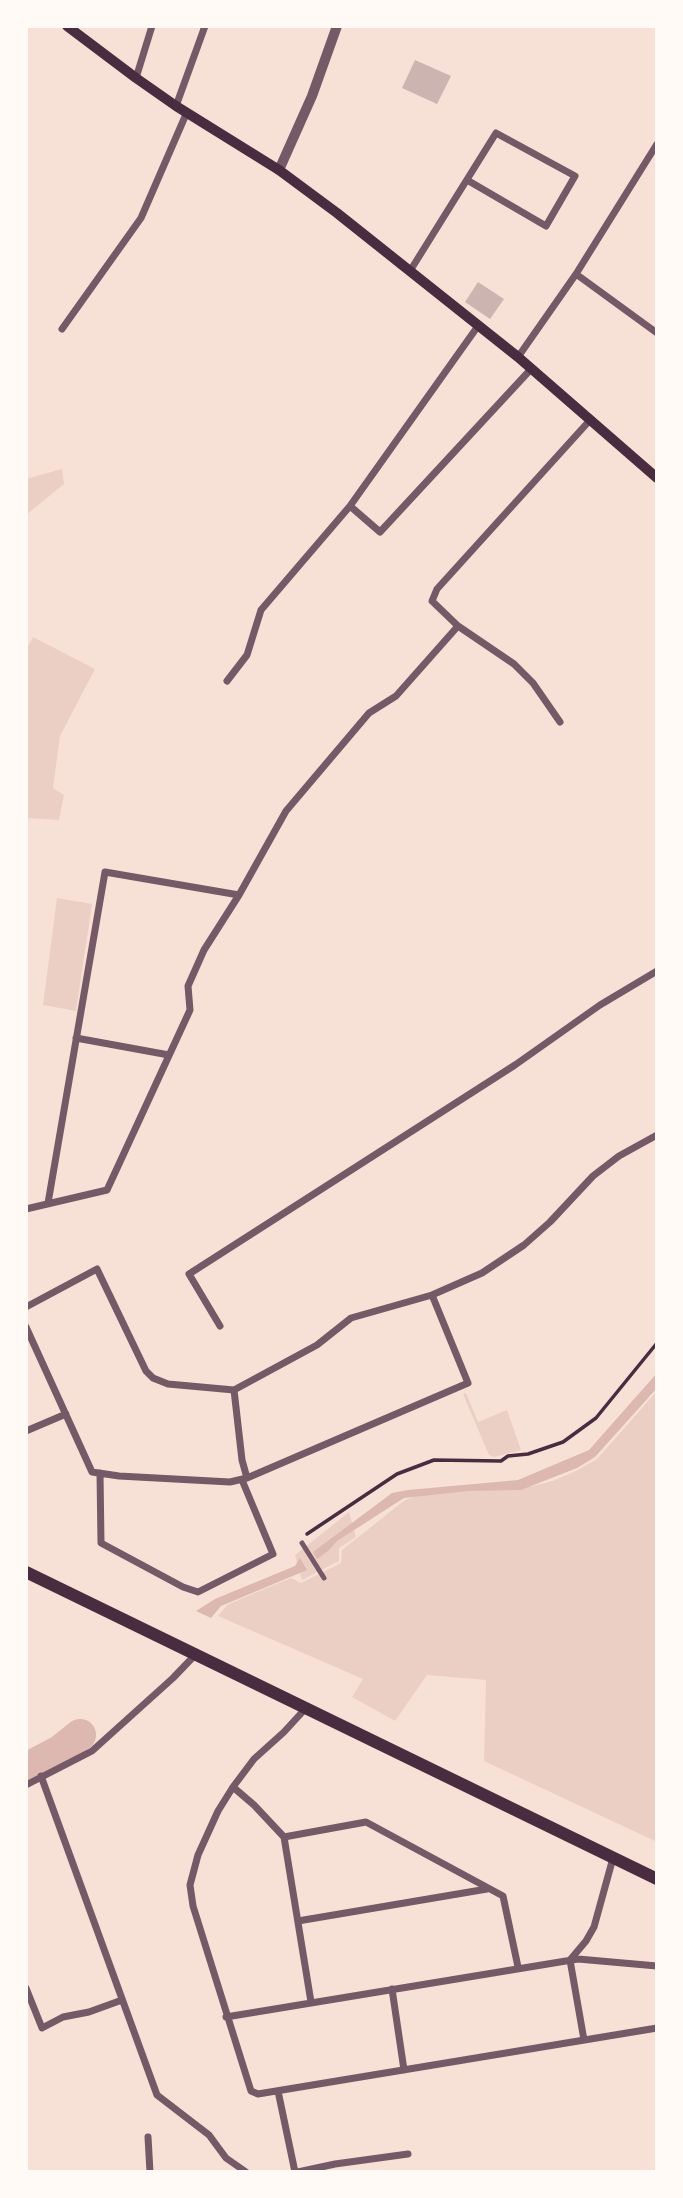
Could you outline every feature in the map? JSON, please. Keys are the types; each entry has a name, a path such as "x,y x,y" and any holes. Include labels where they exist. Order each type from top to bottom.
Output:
{"highway":[{"path":"26,1572 657,1879"}],"main road":[{"path":"67,26 181,109 279,170 519,356 657,478"}],"street":[{"path":"136,78 152,26"},
{"path":"62,329 141,218 181,109 205,26"},
{"path":"279,170 312,96 337,26"},
{"path":"410,271 496,132 575,176 546,226 467,180"},
{"path":"519,356 576,274 657,144"},
{"path":"576,274 657,333"},
{"path":"228,681 247,655 261,610 351,506 478,326"},
{"path":"351,506 380,532 532,368"},
{"path":"560,722 533,684 514,664 458,626 432,601 437,589 591,419"},
{"path":"26,1209 107,1190 190,1010 188,986 204,950 239,895 286,811 369,713 397,696 458,626"},
{"path":"48,1203 105,873 239,895"},
{"path":"220,1326 190,1274 515,1065 600,1005 657,971"},
{"path":"76,1038 169,1055"},
{"path":"26,1307 97,1269 146,1371 153,1378 168,1384 234,1390 317,1345 351,1318 432,1295 482,1273 524,1245 550,1222 593,1176 619,1156 657,1135"},
{"path":"26,1327 92,1472 230,1482 244,1479 468,1383 432,1295"},
{"path":"100,1474 101,1543 183,1587 198,1592 273,1554 244,1479 234,1390"},
{"path":"26,1431 66,1414"},
{"path":"303,1539 324,1578"},
{"path":"26,1785 92,1751 197,1654"},
{"path":"306,1708 254,1759 233,1787 218,1811 198,1855 190,1885 193,1906 251,2091 258,2094 278,2091 657,2028"},
{"path":"41,1776 157,2095 209,2135 226,2158 246,2172"},
{"path":"233,1787 284,1837 311,2002"},
{"path":"284,1837 366,1822 503,1896 518,1967"},
{"path":"584,2040 570,1960 594,1927 612,1858"},
{"path":"298,1921 488,1889"},
{"path":"226,2017 570,1960 657,1966"},
{"path":"26,1988 42,2028 63,2017 89,2012 122,2000"},
{"path":"392,1989 404,2070"},
{"path":"278,2091 297,2172 408,2154"},
{"path":"148,2137 150,2172"}],"path":[{"path":"303,1539 397,1474 434,1460 501,1461 508,1455 528,1454 563,1442 596,1418 657,1343"}],"shaded area":[{"path":"62,469 64,484 26,515 26,479"},
{"path":"33,637 95,669 60,736 53,788 64,795 59,820 26,818 26,650"},
{"path":"57,898 92,904 76,1011 43,1005"},
{"path":"657,1373 657,1388 595,1457 577,1468 521,1490 468,1491 404,1498 337,1541 317,1559 313,1552 392,1493 518,1480 589,1450"},
{"path":"657,1391 657,1842 484,1761 486,1680 427,1675 395,1721 352,1697 363,1679 218,1616 227,1605 252,1594 291,1578 301,1583 341,1563 342,1550 405,1500 426,1493 463,1488 533,1486 576,1471 597,1459"},
{"path":"466,1393 478,1422 507,1410 521,1450 494,1457 489,1455 463,1394"},
{"path":"349,1512 356,1537 339,1548 339,1561 302,1580 295,1555"},
{"path":"300,1558 307,1570 221,1606 211,1618 196,1611 215,1599 295,1566"},
{"path":"72,1733 79,1745 26,1776 26,1758"}],"building":[{"path":"415,60 451,76 437,104 402,88"},
{"path":"478,282 504,299 490,319 465,302"}],"waterway":[{"path":"26,1769 60,1751 80,1735"}]}
